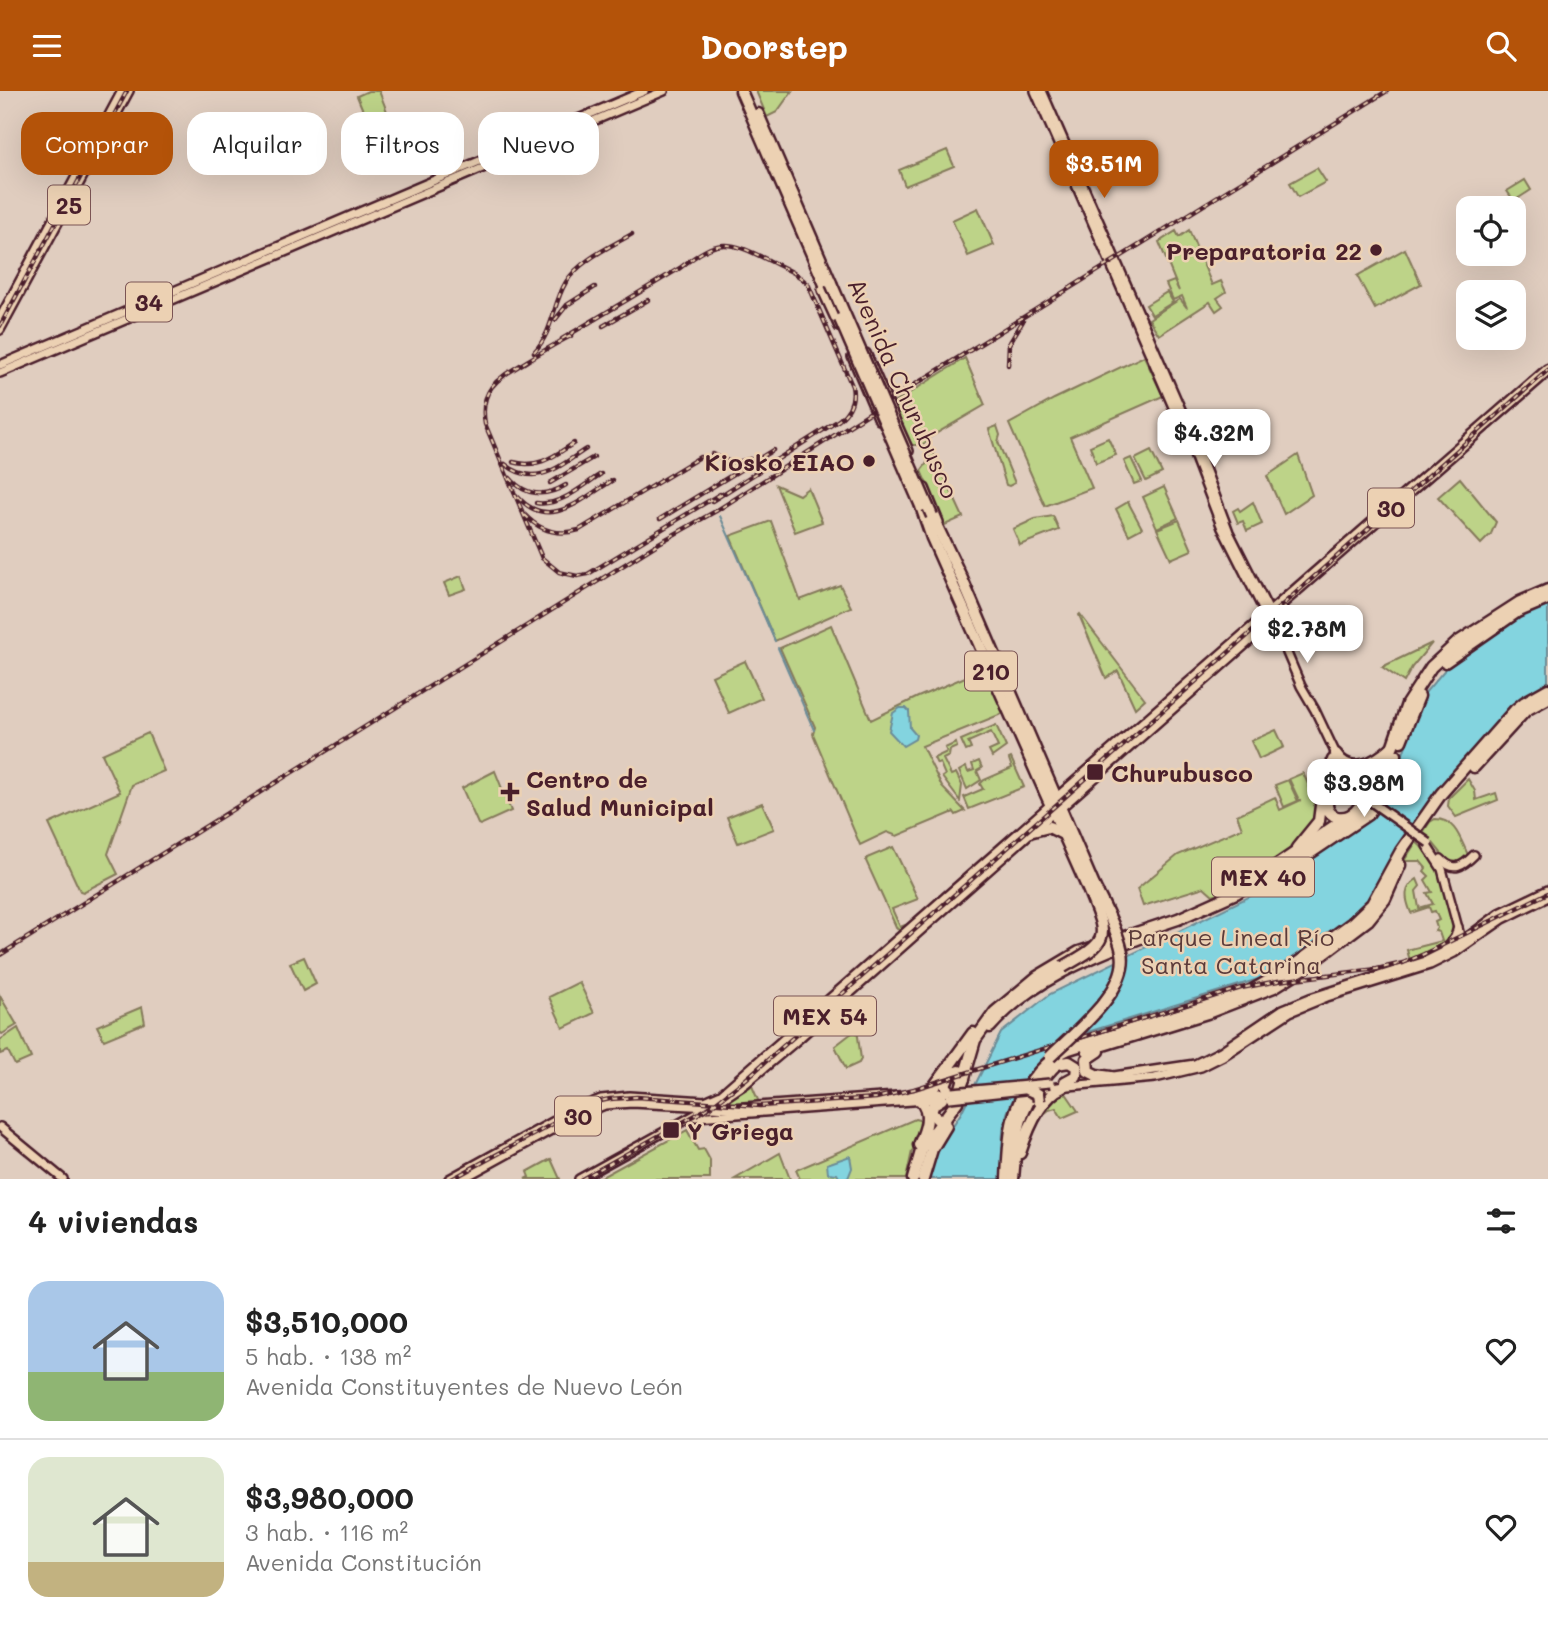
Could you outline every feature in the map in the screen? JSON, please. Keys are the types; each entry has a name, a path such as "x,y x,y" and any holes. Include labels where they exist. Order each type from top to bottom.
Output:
{"highway":[{"name":"Avenida Churubusco","path":"741,91 817,258 830,296 921,506 932,538 1091,887"},
{"name":"Avenida Churubusco","path":"748,91 759,126"},
{"name":"Avenida Churubusco","path":"817,258 887,407 932,516 1047,775 1064,837 1074,848"},
{"path":"1513,405 1548,370"},
{"path":"1513,405 1548,377"},
{"name":"30","path":"1055,806 1270,625 1387,512 1468,440 1513,405"},
{"name":"30","path":"1270,625 1282,611 1513,405"},
{"path":"1464,451 1468,440"},
{"path":"1436,469 1455,459"},
{"path":"1376,529 1387,512 1408,501 1408,496 1417,486"},
{"name":"MEX 40","path":"914,1179 916,1162 929,1138 947,1118 957,1101 977,1035 987,1020 1006,1002 1051,968 1087,949 1236,893 1287,861 1352,814 1364,804 1374,789 1394,745 1410,697 1436,662 1458,642 1520,602 1548,590"},
{"name":"MEX 40","path":"923,1179 929,1155 962,1102 976,1052 984,1036 998,1019 1017,1002 1062,972 1092,957 1207,913 1245,894 1364,817 1382,794 1415,702 1433,674 1453,655 1498,624 1529,606 1548,599"},
{"path":"1261,605 1262,615 1270,625"},
{"path":"1218,1010 1297,964 1365,912 1377,897 1401,851 1441,795 1516,710 1525,702 1547,692"},
{"path":"1051,1062 1218,1010 1275,987 1303,969 1368,920 1385,899 1404,857 1437,809 1518,718 1547,692"},
{"name":"30","path":"1055,806 1077,782 1128,743"},
{"path":"1335,757 1345,764 1357,767 1381,756 1394,745"},
{"path":"1287,861 1319,821 1322,798 1335,777 1335,757"},
{"path":"1352,814 1342,818 1334,817 1326,805 1328,798 1334,791 1353,791 1353,773 1363,769 1372,777 1374,789"},
{"path":"1047,775 1063,789 1077,782"},
{"path":"1033,831 1052,827 1064,837"},
{"path":"1074,848 1105,918 1124,931 1138,932"},
{"path":"1074,848 1076,869 1101,925 1099,937 1087,949"},
{"path":"1017,1002 1036,984 1091,951 1102,938 1102,923 1091,887"},
{"path":"1007,1179 1010,1133 1015,1110 1025,1090 1112,992 1121,974 1121,949 1091,887"},
{"path":"1014,1175 1021,1113 1051,1062 1069,1049 1247,993"},
{"path":"916,1162 916,1151 927,1122 926,1108 919,1098 932,1089 984,1019 996,1007 1006,1002"},
{"path":"1111,1077 1090,1073 1086,1064 1088,1057 1115,1042"},
{"path":"1014,1175 1026,1136 1036,1117 1052,1093 1076,1076 1077,1067 1069,1062 1051,1062"},
{"path":"947,1118 937,1119 931,1112 934,1104 949,1095 945,1085 951,1073 959,1071 964,1079"},
{"path":"1021,1113 1023,1120 1028,1121 1040,1101 1039,1095 1029,1090"},
{"path":"914,1179 925,1150 940,1134"}],"main road":[{"path":"121,93 129,91"},
{"name":"25","path":"0,330 10,305 129,91"},
{"name":"34","path":"0,365 644,91"},
{"name":"34","path":"0,373 664,91"},
{"path":"607,115 673,91"},
{"path":"1035,91 1193,437 1222,528 1261,605"},
{"path":"1042,91 1200,473 1213,490 1270,625 1353,791 1428,845 1448,865 1455,868 1466,864 1473,856"},
{"name":"25","path":"69,198 121,93"},
{"name":"Avenida Churubusco","path":"817,258 834,281 884,391 937,514 944,540"},
{"name":"Avenida Churubusco","path":"817,258 821,287 932,538"},
{"name":"25","path":"0,318 10,305"},
{"path":"869,398 870,392 875,389 884,391"},
{"path":"879,421 893,413"},
{"path":"885,435 891,427 900,428"},
{"name":"30","path":"936,916 1033,831 1055,806"},
{"name":"30","path":"463,1179 605,1105 632,1103 705,1108 898,936 1055,806"},
{"path":"1428,845 1442,869 1465,940"},
{"path":"1441,859 1464,928 1477,931"},
{"path":"705,1108 919,1098 1181,1073 1223,1056 1272,1022 1297,1009 1424,968 1500,913 1548,890"},
{"path":"1064,1084 1111,1077 1127,1078 1195,1064 1218,1052 1280,1010 1297,1002 1422,963 1548,897"},
{"name":"MEX 54","path":"579,1179 741,1087 936,916"},
{"path":"1441,954 1455,937 1458,923"},
{"path":"949,1095 1029,1090 1049,1085"},
{"path":"624,1096 632,1103"},
{"name":"30","path":"449,1179 590,1103 624,1096 705,1108"},
{"path":"681,1122 686,1114 684,1107"},
{"path":"0,1128 63,1179"},
{"path":"0,1133 56,1179"},
{"path":"503,1157 517,1141"}],"green space":[{"path":"368,91 379,91 387,112 364,112 357,96"},
{"path":"756,91 792,91 777,112 767,117"},
{"path":"947,150 954,166 905,186 899,170"},
{"path":"1317,168 1326,182 1298,197 1290,183"},
{"path":"1525,180 1531,190 1522,196 1510,196 1507,191"},
{"path":"978,208 994,245 968,256 952,220"},
{"path":"1189,230 1212,285 1221,281 1226,292 1217,298 1223,306 1216,311 1210,302 1159,335 1149,319 1180,299 1187,308 1182,296 1173,300 1166,284 1174,281 1179,291 1159,242 1176,231 1179,237"},
{"path":"1405,249 1421,284 1375,309 1357,276"},
{"path":"1167,292 1173,302 1152,315 1146,305"},
{"path":"1144,356 1163,396 1070,437 1092,488 1045,506 1009,424"},
{"path":"965,358 985,405 921,445 912,445 892,404"},
{"path":"997,426 1000,435 998,442 1015,483 1009,486 1006,485 989,429"},
{"path":"1108,438 1116,455 1096,463 1090,446"},
{"path":"932,450 963,517 945,525 921,471 930,459 927,453"},
{"path":"1151,451 1162,473 1146,481 1135,459"},
{"path":"1298,455 1312,495 1284,514 1267,476"},
{"path":"1131,458 1142,481 1134,484 1124,461"},
{"path":"1460,478 1496,522 1491,534 1481,544 1438,497"},
{"path":"776,485 799,495 808,488 822,522 795,532"},
{"path":"1164,487 1178,518 1157,528 1143,497"},
{"path":"1128,502 1142,528 1129,535 1116,509"},
{"path":"1253,502 1262,524 1247,531 1243,521 1238,523 1233,511 1238,508 1240,511"},
{"path":"1053,516 1059,530 1020,545 1013,529 1035,519"},
{"path":"1179,520 1192,550 1171,559 1157,529"},
{"path":"771,521 800,600 840,585 851,607 775,641 730,536"},
{"path":"461,576 466,589 449,595 444,583"},
{"path":"1080,614 1145,699 1135,708 1118,671 1106,678"},
{"path":"831,625 871,720 984,669 1004,713 922,746 942,787 965,811 956,815 954,812 897,836 887,832 860,845 813,734 815,727 780,648"},
{"path":"1432,643 1412,667 1404,682 1382,667"},
{"path":"745,661 762,698 729,713 712,676"},
{"path":"996,725 1006,747 992,757 989,751 998,747 991,732 968,742 971,749 966,751 961,740"},
{"path":"1276,730 1284,747 1259,759 1251,741"},
{"path":"148,733 164,771 132,785 108,854 118,874 83,892 80,891 49,824 120,792 102,754"},
{"path":"956,743 957,747 950,750 949,756 943,759 951,775 956,773 962,785 960,801 942,777 945,775 940,763 937,764 934,758 947,752 945,748"},
{"path":"1011,758 1024,787 969,809 964,797 983,789 980,784 984,780 1012,768"},
{"path":"979,761 982,768 977,771 981,780 967,789 959,771 966,767 968,772 974,770 972,764"},
{"path":"495,771 511,811 480,825 462,788"},
{"path":"1303,773 1313,795 1315,793 1310,782 1332,773 1317,797 1317,817 1293,847 1274,864 1217,883 1219,893 1213,895 1204,887 1143,906 1137,889 1178,855 1242,828 1237,815 1275,797 1280,810 1301,800 1289,779"},
{"path":"1468,779 1475,791 1476,800 1496,793 1498,800 1456,817 1448,806 1449,798"},
{"path":"1288,780 1298,801 1284,807 1275,785"},
{"path":"762,803 774,829 738,843 727,817"},
{"path":"1435,819 1447,822 1456,831 1468,855 1465,862 1450,864 1422,834"},
{"path":"1416,842 1432,860 1446,888 1453,917 1453,930 1449,940 1410,961 1407,950 1442,941 1439,932 1435,931 1435,922 1439,920 1435,911 1431,912 1429,907 1411,913 1407,903 1407,890 1417,879 1420,886 1416,891 1419,908 1433,904 1427,893 1432,892 1425,880 1429,876 1424,871 1426,868 1420,861 1404,861"},
{"path":"893,847 918,899 892,909 900,927 905,925 906,928 902,931 897,929 866,861 867,858"},
{"path":"304,957 316,984 303,991 290,963"},
{"path":"579,982 594,1013 563,1028 549,997"},
{"path":"0,996 17,1025 2,1034 0,1032"},
{"path":"142,1007 145,1023 104,1040 97,1026"},
{"path":"18,1028 31,1058 15,1065 8,1051 0,1054 0,1040"},
{"path":"857,1029 861,1059 859,1063 846,1069 835,1046"},
{"path":"752,1086 758,1100 756,1104 729,1103 731,1098"},
{"path":"1063,1089 1078,1111 1062,1118 1056,1108 1040,1117 1052,1097"},
{"path":"915,1119 923,1121 924,1128 912,1151 906,1179 800,1179 796,1170"},
{"path":"687,1130 698,1150 704,1149 710,1160 710,1179 598,1179"},
{"path":"780,1153 790,1179 735,1179"},
{"path":"551,1159 560,1179 525,1179 529,1177 527,1172"}],"water":[{"name":"Parque Lineal Río Santa Catarina","path":"1548,602 1548,683 1519,698 1434,798 1374,894 1352,917 1265,977 1062,1040 1027,1078 1013,1099 1004,1124 1003,1179 928,1179 939,1147 961,1113 1001,1033 1050,994 1259,892 1370,820 1389,795 1423,695 1448,666 1499,626"},
{"path":"900,708 909,711 910,728 916,735 915,739 903,746 889,731 893,713"},
{"path":"850,1156 852,1168 848,1178 840,1179 837,1174 828,1173 827,1164"}],"waterway":[{"path":"720,516 775,641"},
{"path":"778,648 814,730"}],"railway":[{"path":"0,326 127,91"},
{"path":"0,955 1387,91"},
{"path":"534,352 541,344 561,291 572,274 596,255 632,234"},
{"path":"562,339 715,247 724,245 744,249 790,271 808,284 852,386 851,405 839,420 712,501"},
{"path":"555,320 567,305 595,287"},
{"path":"603,326 648,300"},
{"path":"1008,365 1009,344 1023,321"},
{"path":"571,336 500,378 488,392 485,401 485,424 542,558 559,572 577,576 588,574 720,494"},
{"path":"582,1179 710,1107 746,1079 1548,370"},
{"path":"513,462 538,462 553,457 574,443"},
{"path":"505,464 527,475 537,475 557,468 586,449"},
{"path":"660,519 773,450"},
{"path":"712,454 730,461 750,459"},
{"path":"550,483 594,457"},
{"path":"525,515 550,531 579,530 700,457"},
{"path":"536,503 562,499 601,474"},
{"path":"510,478 523,489 536,493 551,492 566,485"},
{"path":"518,497 530,507 542,512 554,512 578,503 613,480"},
{"path":"452,1179 596,1102 637,1097 760,1106 876,1098 914,1089 1241,988 1403,963 1548,893"}],"place":[{"name":"Preparatoria 22","path":"1376,250"},
{"name":"Kiosko EIAO","path":"869,461"},
{"name":"Churubusco","path":"1095,772"},
{"name":"Centro de Salud Municipal","path":"510,792"},
{"name":"Y Griega","path":"671,1130"}]}
